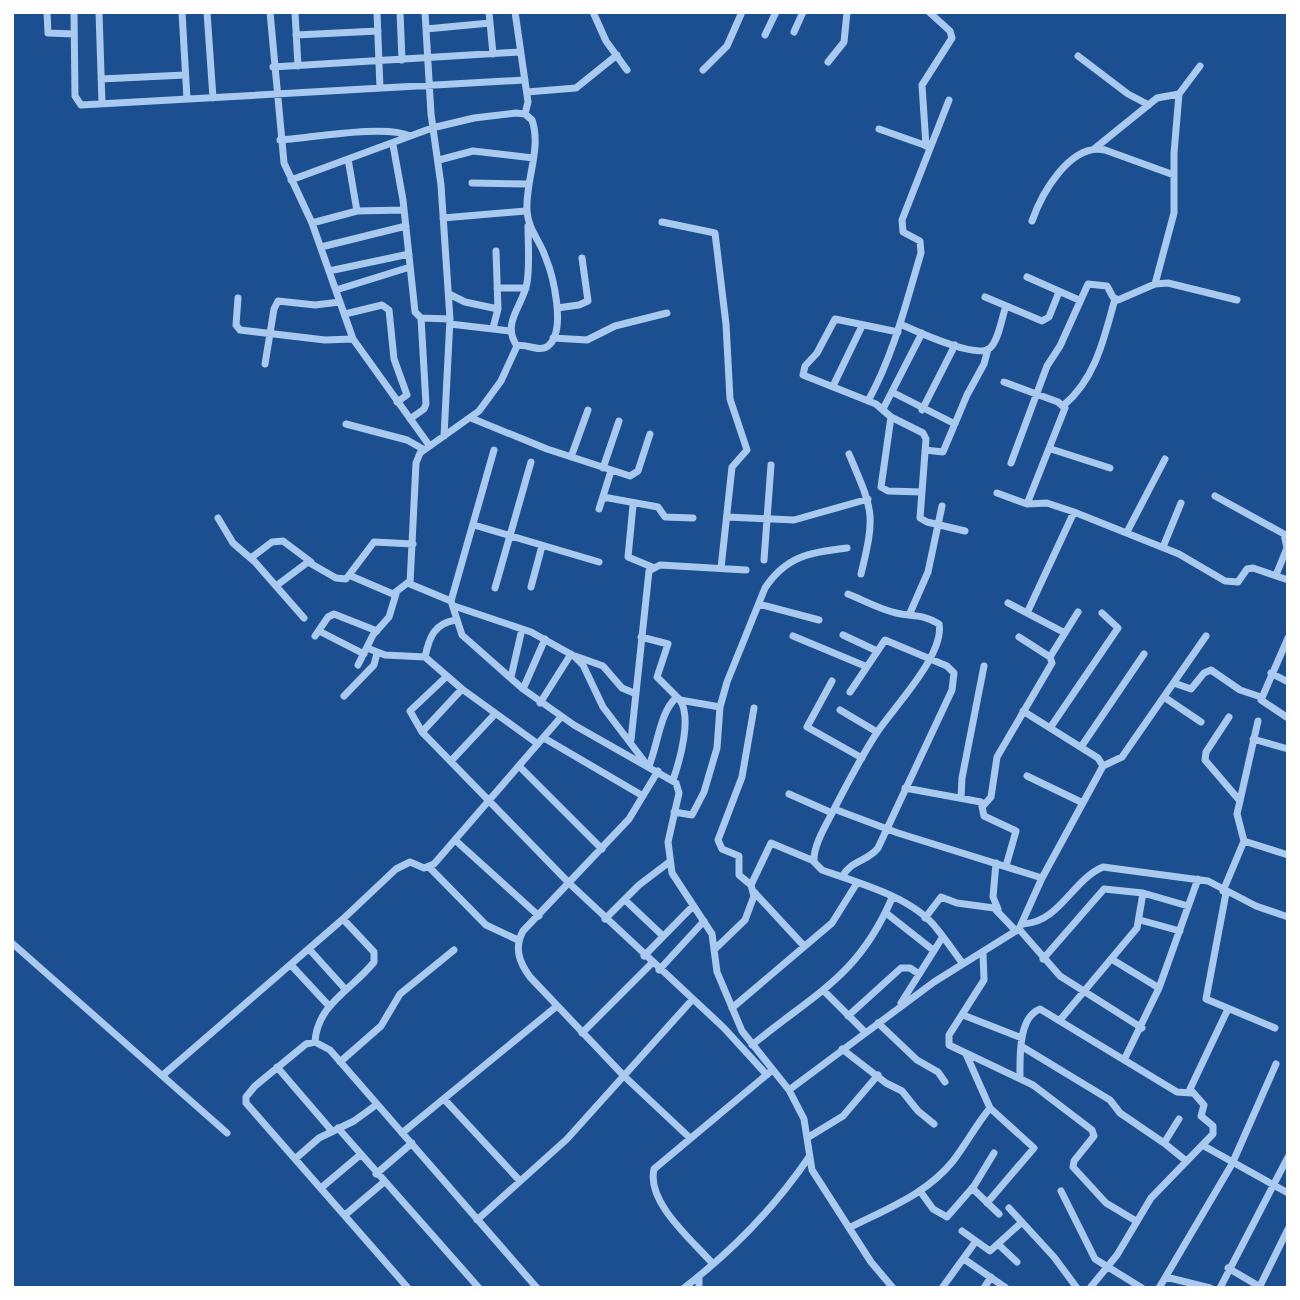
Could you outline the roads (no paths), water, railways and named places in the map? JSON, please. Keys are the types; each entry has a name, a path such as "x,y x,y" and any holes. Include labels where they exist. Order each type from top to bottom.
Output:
{"street":[{"path":"47,12 50,34 74,34"},
{"path":"74,12 77,102 102,104 525,80"},
{"path":"99,12 102,104"},
{"path":"182,12 187,99"},
{"path":"206,12 213,98"},
{"path":"270,12 284,163 312,223 353,339 410,419 426,447"},
{"path":"295,12 298,66"},
{"path":"377,12 380,88"},
{"path":"400,12 402,60"},
{"path":"425,12 428,84 432,128 439,160 449,294 444,436"},
{"path":"489,12 493,54"},
{"path":"515,12 527,92 525,114 535,129 527,211 526,288 510,331 517,346 501,381 471,418 426,447 416,463 410,581 413,587 522,629 573,655 603,666 622,688 634,693"},
{"path":"593,12 606,41 627,70"},
{"path":"703,70 727,46 742,12"},
{"path":"765,35 776,12"},
{"path":"794,32 803,12"},
{"path":"828,62 844,41 847,12"},
{"path":"928,147 922,85 951,38 950,31 929,12"},
{"path":"938,20 945,12"},
{"path":"426,29 490,23"},
{"path":"296,35 378,31"},
{"path":"273,67 519,52"},
{"path":"527,92 576,88 617,55"},
{"path":"1078,56 1128,94 1149,105"},
{"path":"1155,284 1174,213 1179,94 1200,66"},
{"path":"101,79 185,75"},
{"path":"1032,221 1050,181 1163,95 1179,94"},
{"path":"868,401 884,372 922,248 920,241 903,232 901,224 928,147 949,100"},
{"path":"291,180 393,145 432,128 474,118 525,114"},
{"path":"879,129 928,147"},
{"path":"280,140 382,131 401,132 410,136"},
{"path":"393,145 404,210 415,312 421,318 510,331"},
{"path":"1093,149 1105,150 1174,175"},
{"path":"439,160 473,151 533,158"},
{"path":"348,159 357,211"},
{"path":"472,183 529,184"},
{"path":"312,223 357,211 404,210"},
{"path":"443,218 527,211"},
{"path":"517,346 540,348 549,345 553,338 557,308 545,254 528,222"},
{"path":"663,222 715,233 726,324 730,398 747,450 732,467 721,568"},
{"path":"321,247 406,226"},
{"path":"493,328 498,309 496,251"},
{"path":"329,271 409,254"},
{"path":"557,308 579,305 588,300 582,258"},
{"path":"336,290 410,267"},
{"path":"1027,277 1079,300"},
{"path":"1011,463 1035,393 1051,356 1060,346 1085,286 1092,283 1107,286 1115,299 1090,375 1079,392 1064,405"},
{"path":"1115,299 1124,299 1155,284 1177,285 1237,300"},
{"path":"497,288 526,288"},
{"path":"985,297 1045,320 1059,292"},
{"path":"449,294 465,302 498,309"},
{"path":"239,298 238,328 325,341 353,339"},
{"path":"265,364 278,301 315,305 340,302"},
{"path":"345,314 378,306 386,306 390,310 394,359 407,394 397,402"},
{"path":"925,450 943,452 954,424 985,365 988,349 1006,306"},
{"path":"553,338 587,340 615,326 667,313"},
{"path":"410,419 426,404 421,318"},
{"path":"965,531 920,518 925,450 923,433 891,417 868,401 806,377 803,371 817,353 835,319 863,326 899,328 922,333 967,350 988,349"},
{"path":"833,386 863,326"},
{"path":"883,409 922,333"},
{"path":"922,410 954,345"},
{"path":"1004,382 1064,405"},
{"path":"892,392 922,410 954,424"},
{"path":"1027,504 1065,415 1064,405"},
{"path":"571,457 588,410"},
{"path":"891,417 881,487 888,491 921,492"},
{"path":"471,418 627,476 636,474 650,434"},
{"path":"599,509 619,421"},
{"path":"346,424 426,447"},
{"path":"1051,449 1110,468"},
{"path":"494,450 453,604 462,635 540,703 673,780 679,793 668,842 668,863 712,934 716,948 717,972 732,1008 770,1072"},
{"path":"849,454 868,499 872,530 860,574"},
{"path":"1127,532 1166,458"},
{"path":"495,588 531,462"},
{"path":"764,560 771,466"},
{"path":"997,492 1027,504 1047,503 1127,532 1163,547 1231,583 1238,582 1247,569 1253,568 1288,580"},
{"path":"1215,496 1284,534 1287,548 1276,575"},
{"path":"603,497 634,505 658,507 666,517 693,518"},
{"path":"727,517 767,520 808,517 868,499"},
{"path":"1163,547 1181,503"},
{"path":"634,505 628,557 652,567 746,570"},
{"path":"910,613 928,572 942,506"},
{"path":"1027,613 1074,512"},
{"path":"218,518 233,543 251,558 304,618"},
{"path":"474,525 599,562"},
{"path":"251,558 272,542 283,541 336,578 351,576 396,594"},
{"path":"351,576 365,550 373,542 413,544"},
{"path":"531,587 542,546"},
{"path":"674,812 692,815 700,801 717,748 720,707 759,604 774,575 795,557 814,551 847,548"},
{"path":"276,586 304,564 311,562"},
{"path":"631,740 648,577 652,567"},
{"path":"358,665 377,631 389,617 396,594 410,581"},
{"path":"814,860 833,811 877,732 930,659 939,636 939,624 910,613 895,613 848,594"},
{"path":"1008,603 1065,633"},
{"path":"759,604 820,620"},
{"path":"1050,657 1078,612"},
{"path":"1050,728 1118,628 1102,613"},
{"path":"377,631 346,616 334,614 328,617 317,634 366,651 425,657 495,714 643,796"},
{"path":"425,657 433,632 444,622 456,620"},
{"path":"511,677 522,629"},
{"path":"843,635 875,650"},
{"path":"793,636 865,666"},
{"path":"1019,928 1042,878 1103,766 1122,757 1206,636"},
{"path":"641,637 668,644 657,677 678,699 685,712 682,751 673,780"},
{"path":"983,806 991,797 997,757 1052,665 1050,657 1019,637"},
{"path":"1288,638 1261,697 1264,704 1288,718"},
{"path":"523,689 545,639"},
{"path":"842,877 849,865 874,852 955,679 952,668 890,640 881,642 850,692"},
{"path":"344,696 374,665 377,653"},
{"path":"1081,747 1144,654"},
{"path":"540,703 573,655"},
{"path":"573,655 583,666 603,707 648,765"},
{"path":"961,798 962,778 984,666"},
{"path":"1174,682 1191,689 1203,673 1211,670 1240,690 1261,697"},
{"path":"1271,673 1288,682"},
{"path":"447,676 410,712 422,732 605,919 789,1090 804,1119 809,1157 825,1193 871,1262 894,1288"},
{"path":"832,681 807,727 863,758"},
{"path":"422,732 462,689"},
{"path":"1164,698 1201,722"},
{"path":"648,765 660,736 664,709 678,699 720,707"},
{"path":"754,708 743,778 718,840 722,849 738,856 739,875 804,946"},
{"path":"840,710 877,732"},
{"path":"1023,711 1081,747 1103,766"},
{"path":"450,761 495,714"},
{"path":"429,867 561,717"},
{"path":"1229,717 1206,752 1205,760 1240,801"},
{"path":"1258,721 1237,819 1245,835 1244,841 1224,892 1214,964 1205,996 1210,1002 1275,1028"},
{"path":"1253,738 1288,749"},
{"path":"519,766 603,849"},
{"path":"658,771 629,820 518,940 522,967 624,1076 690,1138"},
{"path":"1027,776 1083,803"},
{"path":"905,788 976,800 983,806 984,816 1016,831 1006,866"},
{"path":"789,794 886,829 1042,878"},
{"path":"455,840 539,916"},
{"path":"1244,841 1288,855"},
{"path":"716,948 745,920 751,908 752,888 771,842 814,860 822,870 892,898 925,918 963,964"},
{"path":"163,1075 343,919 402,864 410,862 429,867 486,925 518,940"},
{"path":"605,919 668,863"},
{"path":"996,863 993,897 998,910"},
{"path":"789,1090 865,1032 963,964 984,953 1019,928 1048,916 1100,868 1198,879 1288,918"},
{"path":"1124,1060 1142,1028 1159,988 1198,879"},
{"path":"732,1008 832,923 857,883"},
{"path":"1043,959 1100,891 1109,888 1143,893 1188,906"},
{"path":"1060,1020 1113,960 1140,920 1143,893"},
{"path":"925,918 941,897 998,910 1019,928 1043,959 1084,993 1142,1028"},
{"path":"752,1045 823,990 860,957 875,936 892,898"},
{"path":"625,900 663,936"},
{"path":"644,956 693,906"},
{"path":"886,913 933,950"},
{"path":"314,1042 319,1020 329,1006 371,967 375,958 343,919"},
{"path":"1140,920 1180,931"},
{"path":"659,970 704,921"},
{"path":"897,1009 942,938"},
{"path":"12,943 227,1133"},
{"path":"309,949 346,989"},
{"path":"340,1062 381,1026 400,994 454,950"},
{"path":"984,953 984,980 948,1040 951,1048 1020,1077 1092,1130 1094,1136 1074,1161 1073,1167 1106,1203 1136,1221"},
{"path":"1113,960 1159,988"},
{"path":"582,1032 652,963"},
{"path":"291,964 329,1006"},
{"path":"848,1016 901,968 909,968 919,974"},
{"path":"823,990 865,1032"},
{"path":"477,1220 567,1139 692,1000"},
{"path":"402,1133 557,1006"},
{"path":"1191,1093 1228,1009"},
{"path":"1020,1077 1021,1042 1035,1010 1044,1010 1177,1092 1191,1093 1204,1105 1202,1118 1215,1129 1204,1146 1185,1160 1136,1221 1107,1269 1090,1288"},
{"path":"963,1015 1021,1042 1110,1100 1121,1113 1185,1160"},
{"path":"878,1023 917,1060 937,1072 945,1082"},
{"path":"408,1288 246,1103 248,1092 306,1044 314,1042 324,1045 340,1062 535,1285 525,1288"},
{"path":"842,1049 902,1091 918,1111 934,1124"},
{"path":"966,1054 990,1108 1034,1148 988,1203"},
{"path":"1159,1288 1232,1164 1276,1064"},
{"path":"277,1067 479,1288"},
{"path":"713,1264 656,1198 652,1188 654,1169 770,1072"},
{"path":"807,1138 843,1116 878,1075"},
{"path":"444,1098 520,1181"},
{"path":"295,1159 335,1129 354,1121 376,1105"},
{"path":"849,1228 920,1191 954,1160 971,1130 990,1108"},
{"path":"1164,1143 1179,1119"},
{"path":"376,1174 412,1143"},
{"path":"1204,1146 1288,1193"},
{"path":"920,1191 945,1218 972,1188 994,1153"},
{"path":"321,1188 360,1155"},
{"path":"684,1288 713,1264 770,1208 809,1157"},
{"path":"1220,1288 1228,1268 1288,1157"},
{"path":"345,1215 384,1182"},
{"path":"972,1188 999,1214"},
{"path":"1060,1191 1089,1249 1107,1269 1142,1288"},
{"path":"1009,1208 1077,1288"},
{"path":"962,1231 990,1251 1022,1222"},
{"path":"1228,1268 1261,1287 1288,1229"},
{"path":"942,1288 976,1241"},
{"path":"999,1245 1017,1262"},
{"path":"964,1259 1006,1288"},
{"path":"699,1276 699,1288"},
{"path":"984,1288 991,1277"},
{"path":"1166,1277 1210,1288"}]}
